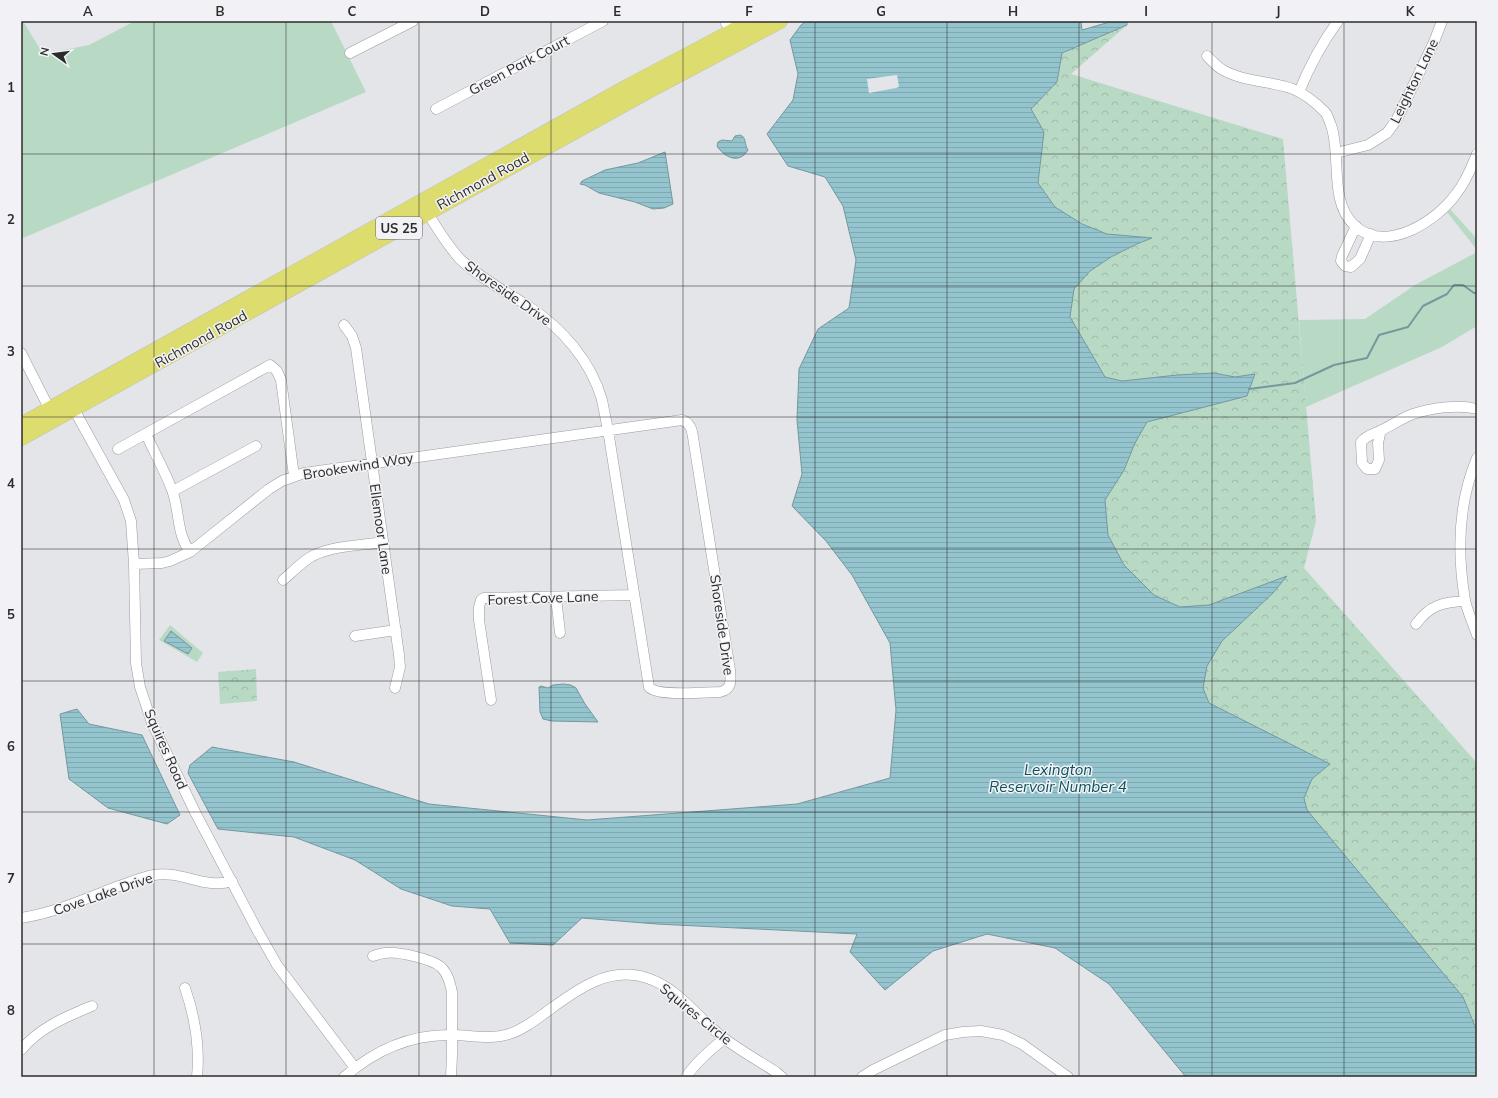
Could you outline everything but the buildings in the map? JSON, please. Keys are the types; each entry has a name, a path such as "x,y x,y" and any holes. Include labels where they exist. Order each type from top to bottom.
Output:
{"highway":[{"name":"Richmond Road","path":"21,425 52,414 158,363 424,207 641,94 738,27 780,21"},
{"name":"Richmond Road","path":"21,438 52,414"}],"street":[{"path":"350,53 413,21"},
{"name":"Green Park Court","path":"436,109 602,21"},
{"path":"1299,92 1305,76 1327,36 1338,21"},
{"name":"Leighton Lane","path":"1336,154 1368,145 1387,133 1397,119 1434,42 1442,21"},
{"path":"1208,56 1221,69 1233,75 1299,92 1314,101 1326,114 1335,140 1338,187 1346,215 1356,226 1371,234 1392,237 1402,234 1421,225 1445,207 1456,195 1467,178 1477,154"},
{"name":"Shoreside Drive","path":"424,207 451,248 465,263 488,281 540,314 555,326 572,345 588,368 594,380 601,400 608,430 650,689 665,693 720,692 727,689 730,686 731,681 730,670 690,426 688,422 682,420 608,430"},
{"path":"1356,226 1342,256 1341,261 1345,266 1351,267 1360,259 1371,234"},
{"name":"Ellemoor Lane","path":"344,325 352,336 356,348 396,630 400,666 395,688"},
{"path":"21,353 52,414"},
{"path":"118,449 266,366 272,366 277,371 281,380 294,476"},
{"name":"Squires Road","path":"71,404 101,457 128,510 133,534 136,663 142,693 152,723 170,764 277,965 355,1068"},
{"path":"1381,430 1413,414 1436,408 1468,407 1477,409"},
{"name":"Brookewind Way","path":"134,564 146,565 166,562 190,552 269,489 294,476 372,463 608,430"},
{"path":"146,434 173,491 177,507 180,534 185,546 190,552"},
{"path":"173,491 256,446"},
{"path":"1477,458 1466,491 1462,518 1460,550 1465,601 1477,635"},
{"path":"283,580 305,561 318,554 340,548 383,542"},
{"name":"Forest Cove Lane","path":"491,700 479,620 479,607 484,598 634,596"},
{"path":"556,598 560,633"},
{"path":"1416,624 1423,614 1442,603 1465,601"},
{"path":"355,636 396,630"},
{"name":"Cove Lake Drive","path":"21,918 55,911 140,878 156,874 174,874 214,884 232,882"},
{"path":"373,956 392,953 429,960 440,966 447,976 452,992 451,1077"},
{"name":"Squires Circle","path":"452,1035 490,1037 509,1034 530,1024 584,986 598,979 616,975 634,974 648,978 663,985 682,999 724,1039 782,1077"},
{"path":"185,988 191,1006 197,1036 197,1077"},
{"path":"21,1050 29,1040 58,1020 92,1006"},
{"path":"862,1077 926,1043 945,1035 981,1031 1003,1035 1022,1044 1068,1077"},
{"path":"344,1077 377,1054 404,1042 424,1037 452,1035"},
{"path":"686,1077 710,1050 724,1039"}],"green space":[{"path":"21,21 23,21 43,54 89,45 135,21 331,21 366,92 23,238 21,233"},
{"path":"1127,25 1071,74 1283,139 1316,521 1304,568 1477,763 1477,1031 1462,997 1307,810 1304,798 1312,779 1329,764 1209,703 1203,688 1207,666 1222,641 1273,593 1286,576 1209,605 1180,607 1154,595 1124,565 1108,535 1105,500 1124,470 1135,443 1147,422 1247,396 1255,375 1235,377 1214,373 1177,375 1122,381 1105,377 1070,317 1074,289 1090,271 1111,257 1151,238 1107,234 1082,224 1055,207 1038,183 1044,133 1031,109 1057,82 1062,53"},
{"path":"1450,209 1477,239 1477,250 1447,212"},
{"path":"1477,252 1477,326 1442,347 1306,407 1299,320 1365,319 1415,285"},
{"path":"170,625 203,653 197,662 159,640"},
{"path":"256,669 257,701 220,704 218,672"}],"water":[{"name":"Lexington Reservoir Number 4","path":"807,21 1081,21 1082,30 1113,21 1127,21 1127,25 1062,53 1057,82 1031,109 1044,132 1038,183 1055,207 1082,224 1107,234 1152,238 1111,257 1090,271 1074,289 1070,317 1105,377 1122,381 1177,375 1214,373 1235,377 1255,374 1247,396 1147,422 1135,443 1124,470 1105,500 1108,535 1124,565 1154,595 1180,607 1209,605 1287,576 1273,593 1222,641 1207,666 1203,688 1209,703 1330,764 1312,779 1304,798 1307,810 1463,997 1477,1031 1477,1077 1186,1077 1109,984 1055,948 987,934 933,951 885,990 850,952 857,934 657,924 582,918 553,945 510,943 490,909 452,906 401,889 355,860 294,837 218,829 188,773 190,765 212,747 294,762 429,804 587,820 797,804 890,778 896,710 890,643 852,575 826,541 792,506 802,474 797,420 799,369 818,329 849,308 856,260 843,206 825,177 788,166 767,134 793,100 798,74 790,40 801,25"},
{"path":"740,135 744,137 748,150 740,157 732,158 720,150 717,146 718,142 722,140 732,141 735,136"},
{"path":"665,152 673,204 664,208 653,209 635,202 599,193 585,185 580,184 582,181 605,170 638,163"},
{"path":"171,631 192,648 188,654 164,641"},
{"path":"553,685 571,685 576,688 598,722 552,721 543,719 540,712 539,687 541,686 548,688"},
{"path":"77,709 89,724 142,735 180,815 167,824 108,808 69,779 60,714"}],"pier":[{"path":"897,75 899,87 869,93 867,79"}],"waterway":[{"path":"1249,389 1295,383 1334,365 1367,358 1379,335 1408,327 1423,306 1447,294 1454,285 1463,285 1474,293 1477,293"}]}
